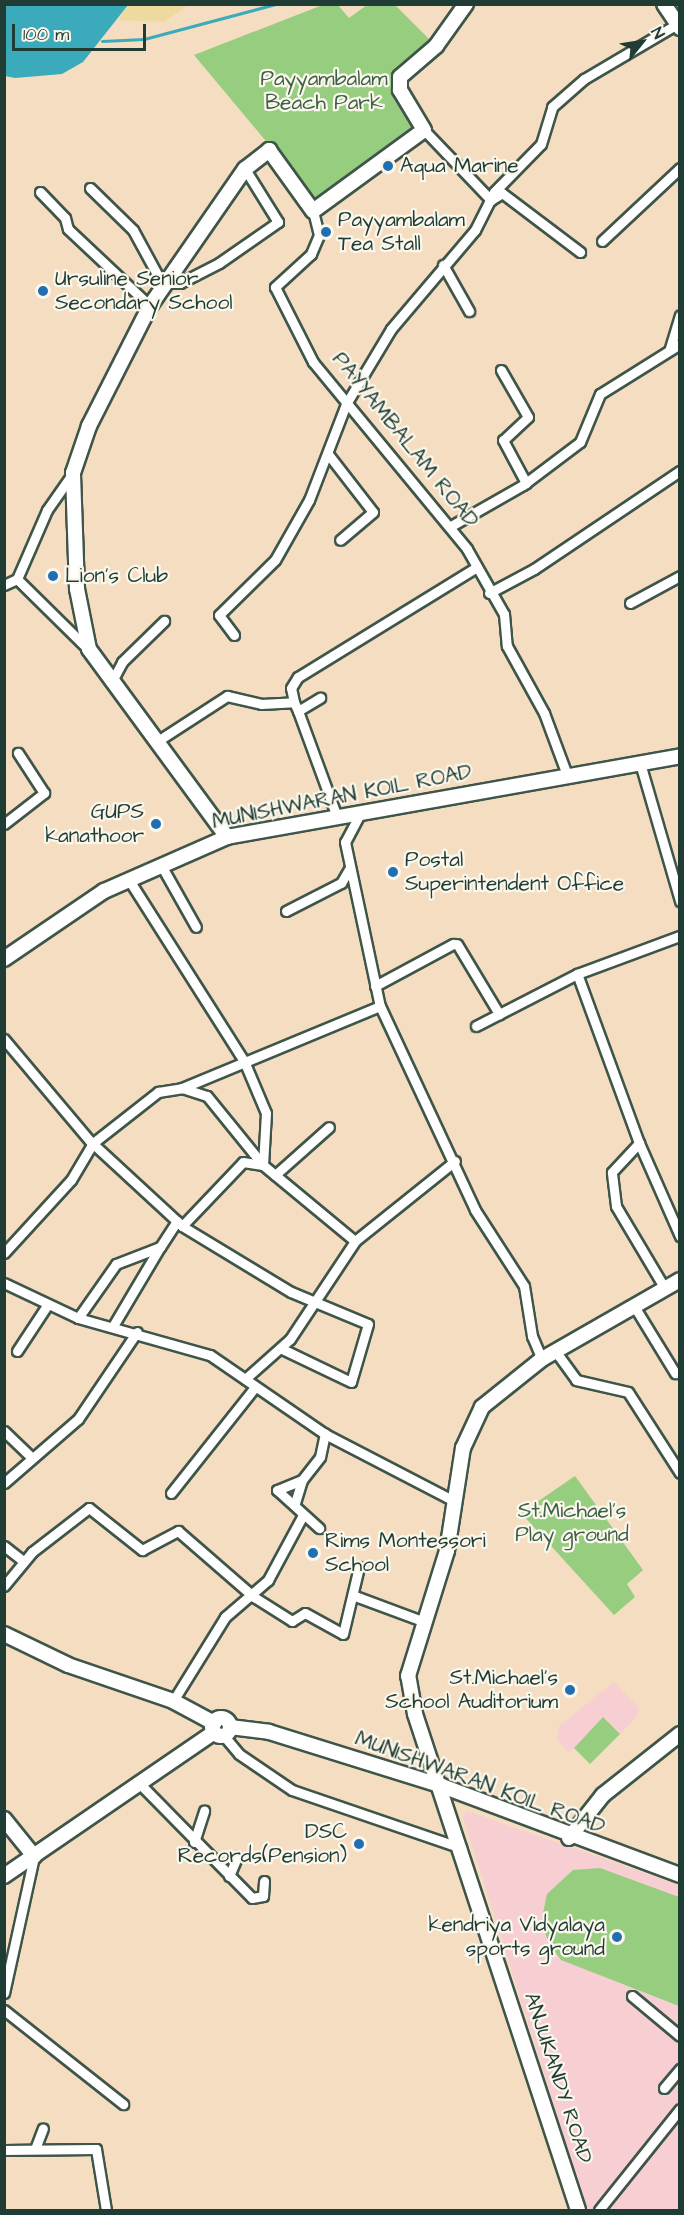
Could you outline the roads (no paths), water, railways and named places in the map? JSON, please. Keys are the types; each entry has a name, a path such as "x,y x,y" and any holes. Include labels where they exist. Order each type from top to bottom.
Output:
{"main road":[{"path":"313,211 424,130 400,90 400,76 436,46 466,4"},
{"path":"664,4 678,26"},
{"name":"PAYYAMBALAM ROAD","path":"227,837 110,685 89,649 77,589 74,473 89,426 150,306 245,169 269,150 313,211"},
{"name":"MUNISHWARAN KOIL ROAD","path":"7,952 70,912 129,880 227,837 680,756"},
{"name":"ANJUKANDY ROAD","path":"578,2211 408,1684 447,1551 464,1448 482,1407 542,1359 663,1287 680,1280"},
{"name":"MUNISHWARAN KOIL ROAD","path":"4,1634 68,1665 174,1701 220,1730 269,1732 442,1786 569,1838 680,1875"},
{"path":"4,1876 220,1730"},
{"path":"569,1838 603,1795 680,1734"},
{"path":"4,1819 34,1856"}],"street":[{"path":"234,635 219,615 274,560 328,454 346,404 391,329 475,230 491,200 541,144 545,122 561,96 678,26"},
{"path":"424,130 491,200"},
{"path":"602,241 680,168"},
{"path":"90,188 133,230 165,285 180,283 219,263 278,222 245,169"},
{"path":"40,192 65,218 68,229 150,306"},
{"path":"491,200 502,193 580,252"},
{"name":"PAYYAMBALAM ROAD","path":"313,211 319,235 311,254 275,287 313,362 451,526 477,567 489,592 504,614 507,646 544,713 567,775"},
{"path":"443,265 469,311"},
{"path":"670,348 680,316"},
{"path":"451,526 526,483 580,442 600,394 670,348 680,344"},
{"path":"501,370 528,417 503,440 526,483"},
{"path":"328,454 373,512 340,540"},
{"path":"489,592 534,569 680,471"},
{"path":"4,585 17,579 47,510 74,473"},
{"path":"338,817 291,688 298,677 477,567"},
{"path":"630,603 680,576"},
{"path":"17,579 89,649"},
{"path":"110,685 122,662 164,621"},
{"path":"156,742 227,696 261,704 296,706 320,698"},
{"path":"4,824 44,793 18,753"},
{"path":"640,763 680,901"},
{"path":"361,812 345,842 380,1006 455,1161 475,1210 524,1286 532,1336 542,1359"},
{"path":"161,865 196,927"},
{"path":"286,911 341,883 349,869"},
{"path":"129,880 244,1061 266,1113 263,1165"},
{"path":"476,1026 577,974 680,936"},
{"path":"375,986 455,944 500,1014"},
{"path":"577,974 639,1143 680,1236"},
{"path":"4,1253 71,1180 93,1143 158,1092 182,1088 380,1006"},
{"path":"6,1043 93,1143 179,1224 312,1302 368,1324 351,1382 282,1349"},
{"path":"182,1088 207,1096 263,1165 355,1241"},
{"path":"275,1175 329,1127"},
{"path":"639,1143 612,1172 616,1206 663,1287"},
{"path":"245,1379 282,1349 355,1241 455,1161"},
{"path":"113,1326 160,1247 179,1224 243,1162 263,1165"},
{"path":"78,1318 116,1264 160,1247"},
{"path":"4,1283 78,1318 137,1332 210,1355 325,1434 454,1501"},
{"path":"17,1351 48,1304"},
{"path":"634,1306 675,1373"},
{"path":"4,1483 78,1419 137,1332"},
{"path":"556,1352 576,1380 628,1392 680,1473"},
{"path":"171,1493 255,1387"},
{"path":"4,1431 32,1458"},
{"path":"295,1503 302,1480 320,1457 325,1434"},
{"path":"302,1480 276,1488 295,1503 303,1515 319,1528"},
{"path":"4,1586 23,1561 89,1508 142,1550 178,1531 254,1597 292,1621 305,1613 343,1634 355,1596 359,1567"},
{"path":"174,1701 225,1617 254,1597 303,1515"},
{"path":"4,1546 23,1561"},
{"path":"355,1596 425,1622"},
{"path":"220,1730 239,1754 292,1791 462,1848"},
{"path":"139,1783 194,1842 257,1900 264,1881"},
{"path":"194,1842 204,1811"},
{"path":"4,1993 34,1856"},
{"path":"229,1876 237,1857"},
{"path":"632,1996 680,2036"},
{"path":"4,2010 123,2104"},
{"path":"664,2088 680,2069"},
{"path":"599,2211 680,2109"},
{"path":"35,2149 43,2128"},
{"path":"4,2150 96,2149 106,2211"}],"water":[{"path":"5,4 128,5 83,62 62,74 15,78 5,76"}],"waterway":[{"path":"102,41 144,39 276,4"}],"place":[{"name":"Aqua Marine","path":"388,166"},
{"name":"Payyambalam Tea Stall","path":"326,232"},
{"name":"Ursuline Senior Secondary School","path":"43,291"},
{"name":"Lion's Club","path":"53,576"},
{"name":"GUPS kanathoor","path":"156,824"},
{"name":"Postal Superintendent Office","path":"393,872"},
{"name":"Rims Montessori School","path":"313,1553"},
{"name":"St.Michael's School Auditorium","path":"570,1690"},
{"name":"DSC Records(Pension)","path":"359,1844"},
{"name":"kendriya Vidyalaya sports ground","path":"617,1937"}],"park label":[{"name":"Payyambalam Beach Park","path":"324,91"},
{"name":"St.Michael's Play ground","path":"572,1523"}]}
